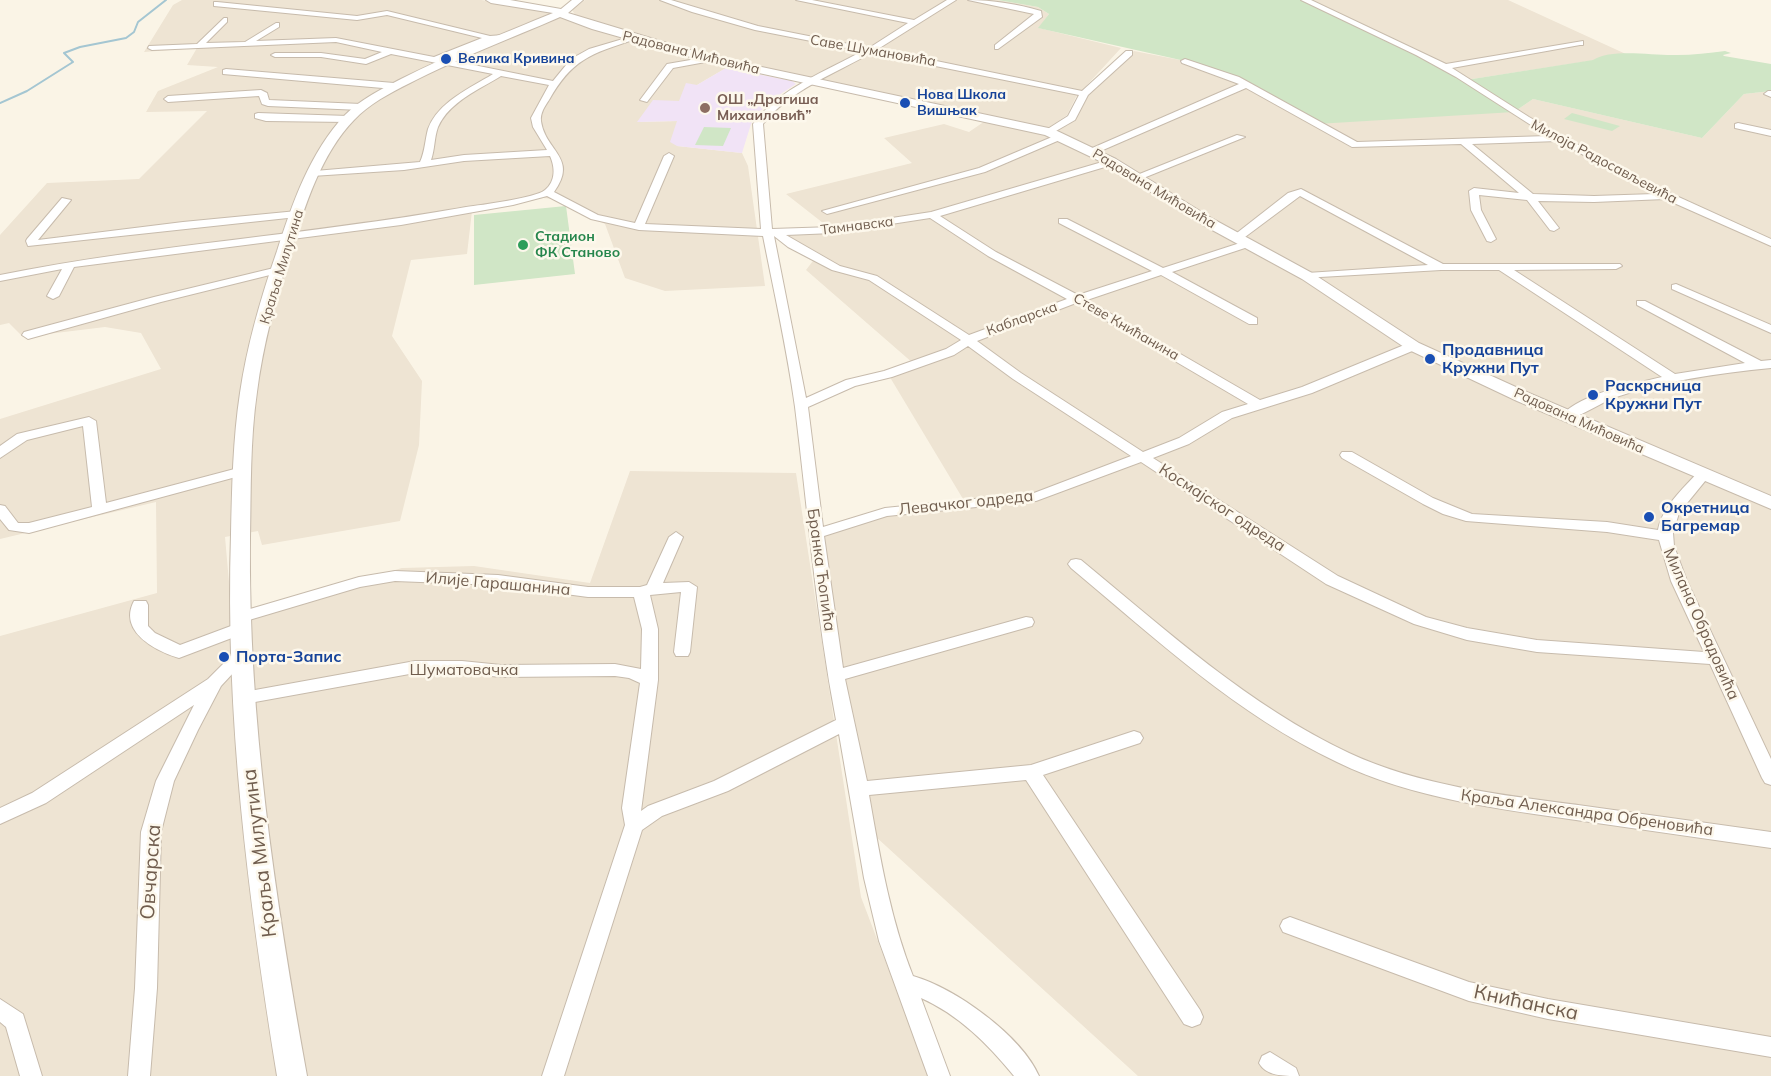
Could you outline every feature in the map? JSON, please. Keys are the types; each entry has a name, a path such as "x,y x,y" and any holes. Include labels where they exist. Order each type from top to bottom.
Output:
{"street":[{"name":"Радована Мићовића","path":"492,0 562,13 568,18 630,38 708,59 1054,134 1093,151 1242,241 1307,276 1413,346 1702,475 1771,503"},
{"name":"Краља Милутина","path":"292,1076 261,885 239,624 242,471 248,392 278,270 288,237 315,174 332,140 355,113 394,86 440,61 562,13 578,0"},
{"name":"Саве Шумановића","path":"664,0 739,25 963,67 1084,94"},
{"path":"800,0 915,22"},
{"path":"814,82 870,51 952,0"},
{"path":"972,0 1023,8 1038,13 1038,17 998,47"},
{"name":"Милоја Радосављевића","path":"1305,0 1419,52 1559,138 1664,196 1771,243"},
{"path":"217,4 362,18 379,13 496,38"},
{"path":"200,45 224,20"},
{"path":"249,43 276,25"},
{"path":"310,41 331,31"},
{"path":"0,278 70,264 175,249 288,237 455,213 548,193 559,174 557,161 538,127 536,118 555,84 579,58 602,46 630,38"},
{"path":"152,48 336,40 555,84"},
{"path":"1444,67 1580,43"},
{"path":"275,55 317,54 366,62 390,51"},
{"path":"826,211 982,170 1054,134 1072,118 1084,94 1129,52"},
{"path":"644,100 649,90 670,66 708,59"},
{"path":"1185,61 1225,74 1355,145 1559,138"},
{"path":"226,72 394,86"},
{"path":"425,162 431,133 437,121 467,94 500,73"},
{"name":"Бранка Ћопића","path":"814,82 776,106 758,124 771,232 801,405 836,676 874,878 889,941 939,1076"},
{"path":"1093,151 1245,85"},
{"path":"168,99 261,93 264,95 265,102 355,113"},
{"path":"258,116 266,118 355,113"},
{"path":"1738,126 1771,133"},
{"path":"1137,177 1240,137"},
{"path":"1464,142 1529,196 1554,228"},
{"path":"315,174 387,169 425,162 553,153"},
{"path":"639,227 669,156"},
{"name":"Тамнавска","path":"548,193 595,217 639,227 771,232 833,230 932,215 1112,162"},
{"path":"1491,239 1476,213 1473,202 1474,191 1529,196 1619,199 1664,196"},
{"name":"Кабларска","path":"801,405 851,383 888,374 950,352 978,335 1077,299 1163,272 1242,241 1292,195 1301,192 1441,267"},
{"path":"66,200 32,241 32,244 183,225 297,214"},
{"name":"Стеве Книћанина","path":"932,215 992,254 1077,299 1257,404"},
{"path":"1063,221 1253,321"},
{"name":"Космајског одреда","path":"771,232 836,268 873,278 969,341 1017,376 1144,456 1332,580 1403,614 1464,633 1515,642 1597,651 1716,659"},
{"path":"53,296 70,264"},
{"path":"1307,276 1441,267 1616,266"},
{"path":"1502,267 1673,379"},
{"path":"28,335 158,299 278,270"},
{"path":"1676,287 1771,329"},
{"path":"1641,303 1765,364"},
{"name":"Левачког одреда","path":"816,534 885,512 1036,497 1184,441 1214,421 1257,404 1307,390 1413,346"},
{"path":"1568,416 1602,399 1673,379 1765,364"},
{"path":"0,454 11,443 22,437 89,421 99,508"},
{"path":"1347,455 1438,506 1471,518 1607,527 1664,536"},
{"path":"0,509 14,527 20,528 242,471"},
{"name":"Милана Обрадовића","path":"1702,475 1674,508 1665,526 1664,536 1669,557 1771,778"},
{"path":"635,825 631,808 649,680 650,629 647,590 676,537"},
{"name":"Краља Александра Обреновића","path":"1076,564 1228,687 1294,730 1343,757 1383,774 1474,798 1771,840"},
{"name":"Илије Гарашанина","path":"239,624 359,582 395,576 498,580 531,586 588,591 689,587 682,652"},
{"path":"140,605 140,627 149,637 179,652 239,624"},
{"path":"836,676 1026,622"},
{"name":"Овчарска","path":"138,1076 147,988 151,832 165,781 189,730 215,682 241,656"},
{"name":"Шуматовачка","path":"244,699 415,667 462,667 501,671 615,670 632,672 649,680"},
{"path":"0,816 39,798 215,682"},
{"path":"553,1076 635,825 655,811 721,786 845,723"},
{"path":"859,789 1031,772 1134,738"},
{"path":"1031,772 1192,1017"},
{"name":"Книћанска","path":"1290,926 1469,991 1548,1010 1771,1047"},
{"path":"903,983 937,994 971,1018 1005,1046 1028,1076"},
{"path":"0,1009 15,1021 31,1076"},
{"path":"1270,1063 1288,1076"}],"shaded area":[{"path":"182,0 481,0 545,9 551,14 657,50 726,68 697,85 680,101 638,122 678,121 677,146 742,153 748,166 765,286 665,291 625,278 605,224 554,199 543,198 472,211 467,254 411,260 392,336 422,381 419,445 400,521 262,545 258,531 225,537 232,616 402,568 474,566 590,583 630,471 796,473 861,897 929,1076 0,1076 0,636 157,593 156,502 0,539 0,419 161,369 141,333 105,327 23,337 9,323 0,325 0,235 47,183 139,179 207,111 146,112 158,91 218,67 187,65 197,48 144,52 173,5"},
{"path":"585,0 998,0 1038,7 1049,14 1039,28 1121,48 1076,97 1067,115 1047,129 969,110 722,60 576,16 572,10"},
{"path":"1311,0 1508,0 1628,55 1466,80 1345,20"},
{"path":"1134,51 1514,112 1533,99 1702,138 1744,94 1771,91 1771,1076 1138,1076 864,826 816,534 885,512 966,504 888,374 914,364 806,270 816,257 775,232 832,230 786,194 912,163 884,138 944,124 969,132 988,119 1049,132 1068,125 1076,119 1084,94"},
{"name":"ОШ „Драгиша Михаиловић”","path":"726,68 792,81 796,84 759,112 751,124 742,153 677,146 670,142 677,121 637,122 653,100 679,101 686,83 697,85"}],"green space":[{"path":"998,0 1311,0 1345,20 1466,80 1593,60 1611,54 1683,55 1725,51 1731,53 1724,56 1771,64 1771,91 1744,94 1702,138 1533,99 1514,112 1317,124 1245,85 1185,61 1038,28 1049,14 1038,7"},
{"path":"1572,113 1620,126 1612,131 1564,119"},
{"path":"704,127 731,128 723,146 695,145"},
{"name":"Стадион ФК Станово","path":"566,206 575,274 474,285 474,215"}],"waterway":[{"path":"0,103 27,91 73,62 64,53 80,47 126,38 134,32 138,22 166,0"}],"place":[{"name":"Велика Кривина","path":"446,59"},
{"name":"Нова Школа Вишњак","path":"905,103"},
{"name":"ОШ „Драгиша Михаиловић”","path":"705,108"},
{"name":"Стадион ФК Станово","path":"523,245"},
{"name":"Продавница Кружни Пут","path":"1430,359"},
{"name":"Раскрсница Кружни Пут","path":"1593,395"},
{"name":"Окретница Багремар","path":"1649,517"},
{"name":"Порта-Запис","path":"224,657"}]}
